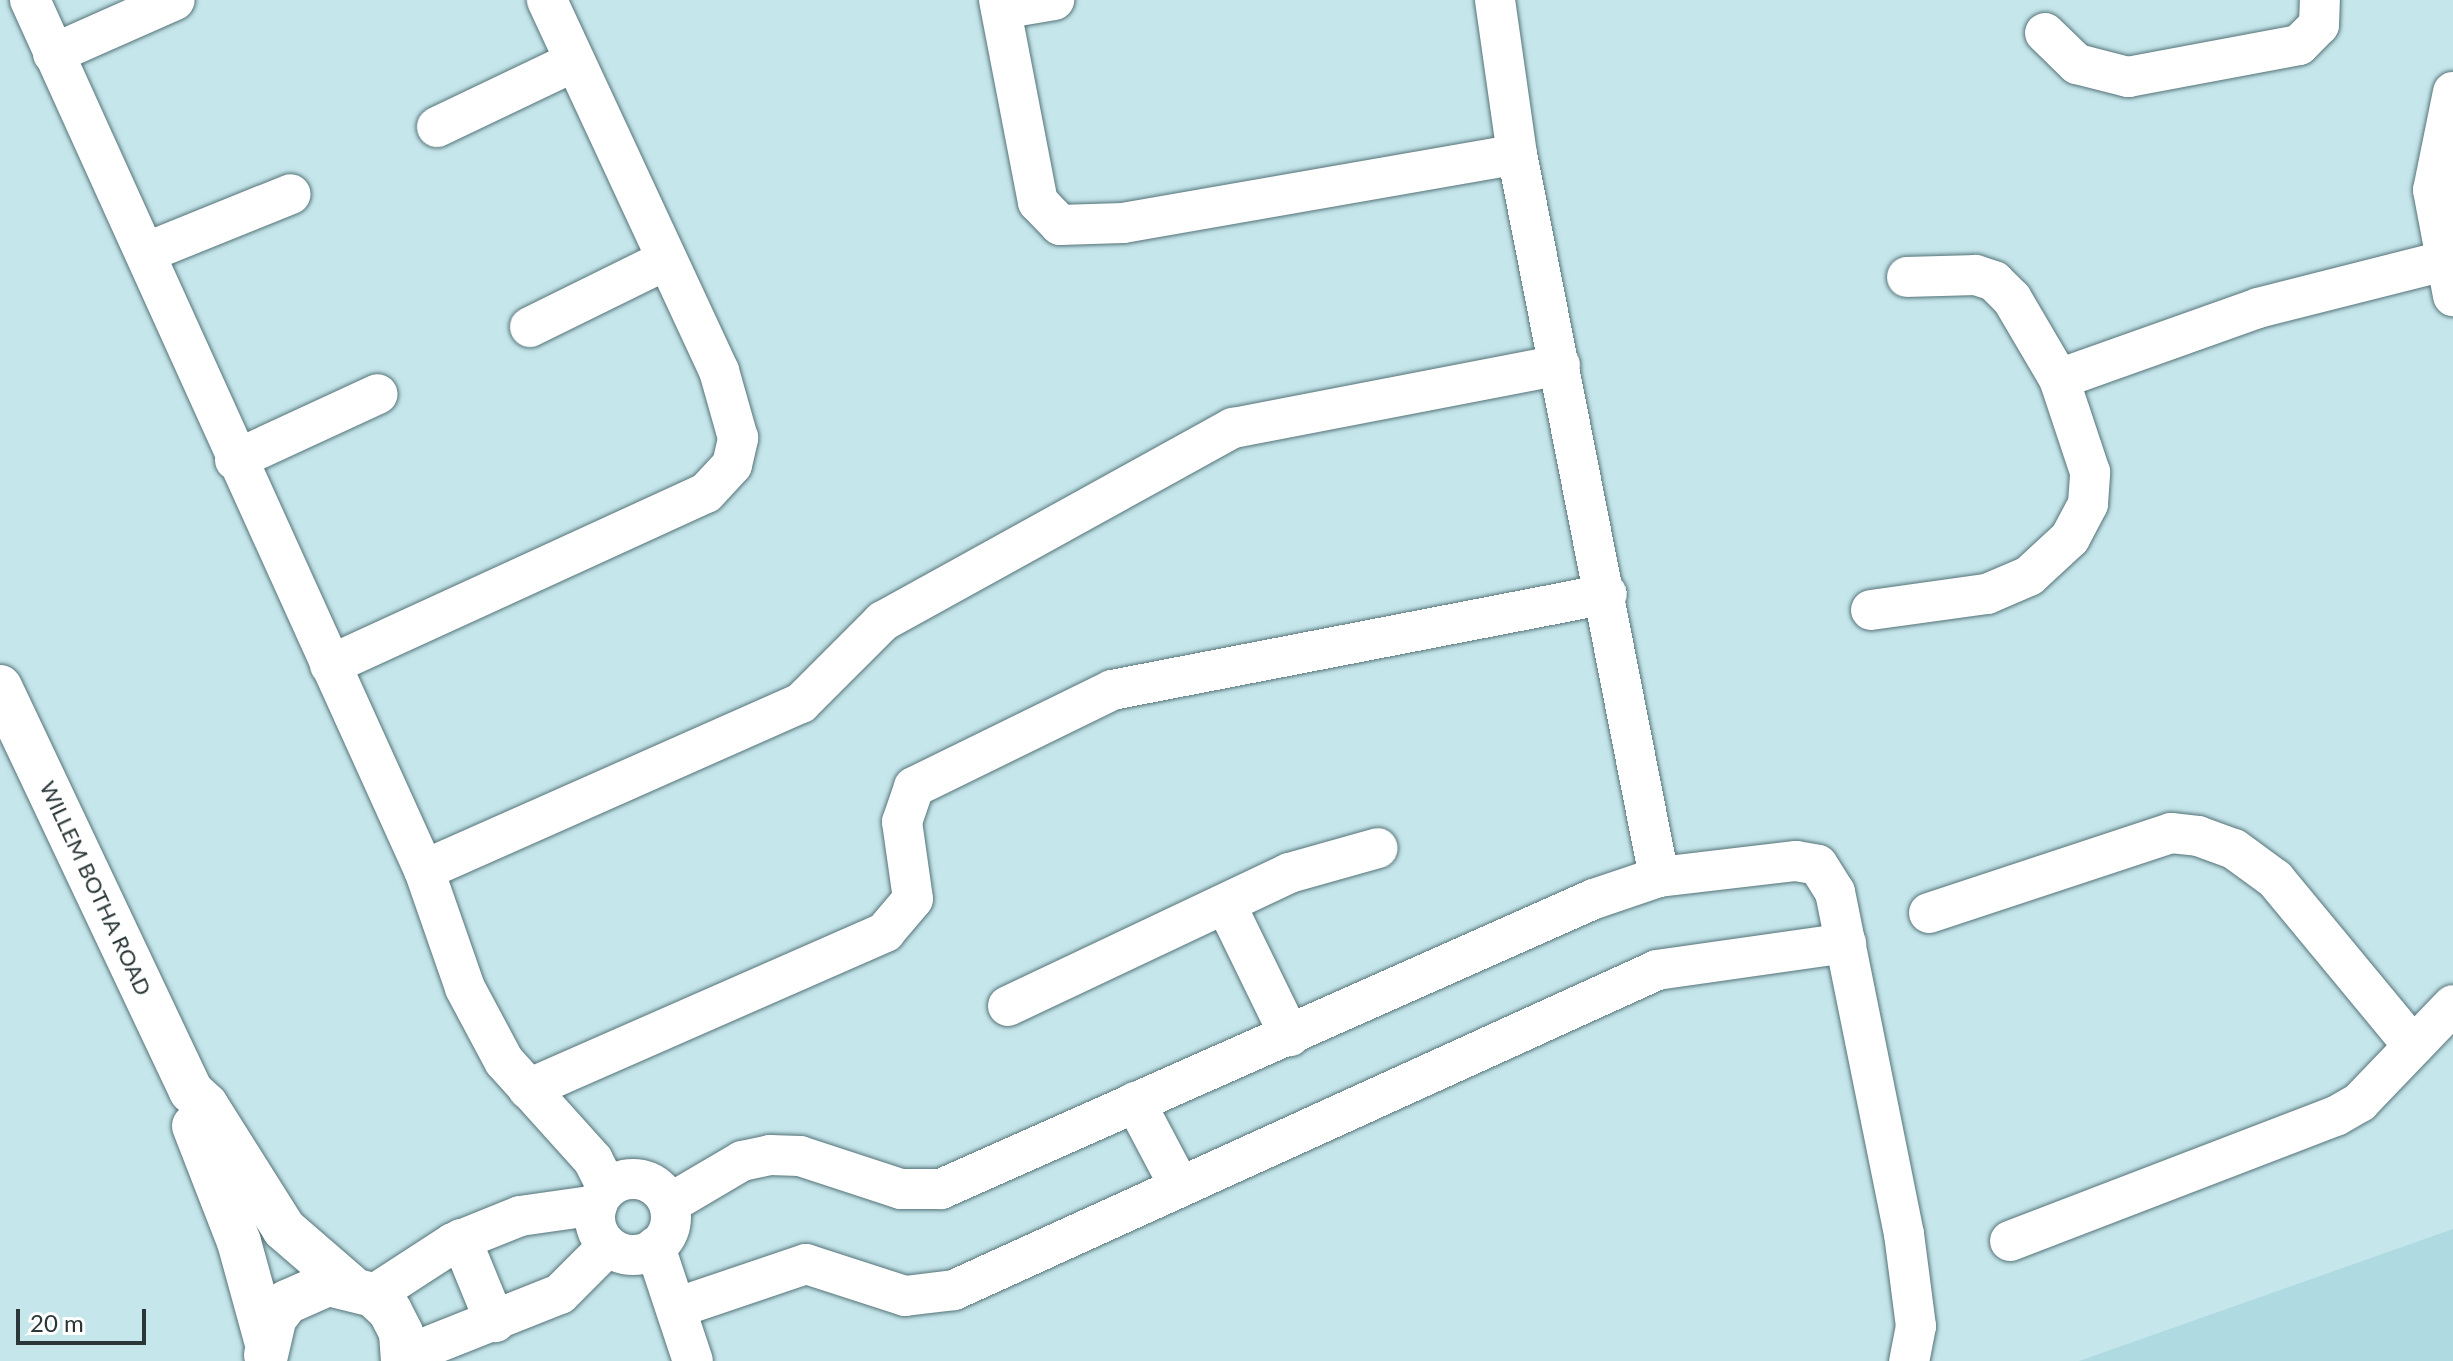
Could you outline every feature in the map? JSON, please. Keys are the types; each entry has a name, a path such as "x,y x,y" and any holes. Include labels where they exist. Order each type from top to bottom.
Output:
{"street":[{"path":"30,0 235,460 424,870 465,988 504,1061 593,1160 602,1197 595,1223 608,1246 623,1254 655,1247 667,1233 669,1204 649,1183 634,1179 602,1197 537,1210 461,1239 362,1291 306,1290 287,1302 266,1350"},
{"path":"53,54 175,0"},
{"path":"330,665 721,482 738,438 732,406 547,0"},
{"path":"1054,0 1000,5 1038,202 1060,225 1123,223 1517,154"},
{"path":"1495,0 1517,154 1607,594 1659,877"},
{"path":"2045,33 2077,64 2128,77 2299,45 2319,25 2320,0"},
{"path":"437,127 573,62"},
{"path":"2059,379 2258,308 2449,279 2433,190 2453,92"},
{"path":"145,253 291,194"},
{"path":"530,327 666,260"},
{"path":"1871,610 1987,594 2029,576 2070,538 2088,504 2090,472 2059,379 1994,281 1975,275 1907,277"},
{"path":"424,870 801,703 883,621 1224,432 1270,418 1560,365"},
{"path":"235,460 378,394"},
{"path":"528,1089 885,932 913,899 902,822 914,787 1112,690 1607,594"},
{"name":"WILLEM BOTHA ROAD","path":"0,687 191,1091 201,1151 239,1242 266,1350"},
{"path":"1929,913 2171,833 2198,836 2234,849 2275,879 2413,1046"},
{"path":"1008,1006 1289,873 1378,848"},
{"path":"669,1204 742,1161 770,1155 800,1156 901,1189 941,1189 1594,899 1659,877 1796,861 1818,865 1835,892 1904,1234 1916,1326 1909,1361"},
{"path":"1226,905 1290,1036"},
{"path":"679,1307 806,1264 905,1296 934,1295 1657,970 1846,943"},
{"path":"2010,1241 2315,1127 2360,1102 2453,1005"},
{"name":"WILLEM BOTHA ROAD","path":"191,1091 206,1105 284,1229 362,1291 401,1333 403,1359"},
{"path":"1135,1102 1180,1187"},
{"path":"461,1239 495,1322"},
{"path":"403,1359 560,1294 608,1246"},
{"path":"655,1247 679,1307 693,1361"}],"shaded area":[{"path":"2453,1229 2453,1361 2079,1361"}]}
